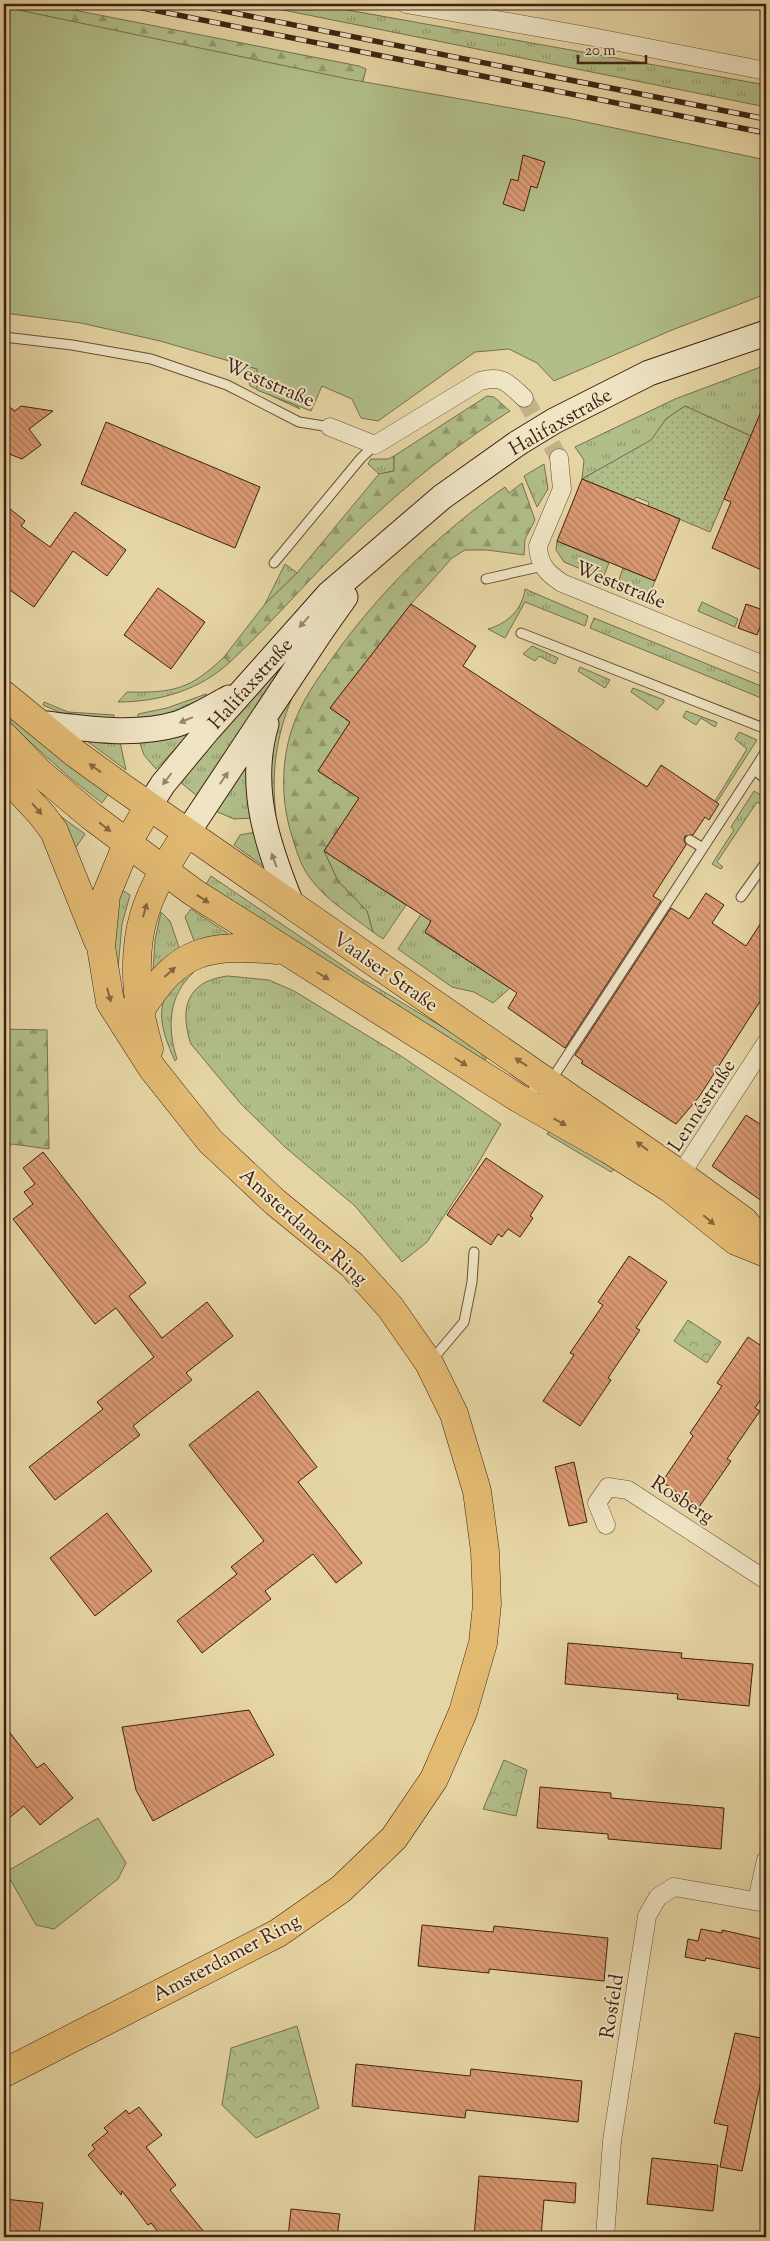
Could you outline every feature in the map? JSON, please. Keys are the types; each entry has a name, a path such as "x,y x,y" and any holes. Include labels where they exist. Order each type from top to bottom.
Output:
{"main road":[{"name":"Halifaxstraße","path":"138,826 172,772 329,594 442,497 518,443 554,421 649,373 766,333"},
{"name":"Halifaxstraße","path":"175,852 321,631 378,553"},
{"path":"37,722 100,729 152,730 186,720 244,689"},
{"name":"Vaalser Straße","path":"4,695 76,754 138,826 175,852 292,906 550,1082 676,1182 736,1241 766,1253"},
{"path":"270,709 259,753 260,806 263,826 272,855 292,906"},
{"name":"Vaalser Straße","path":"4,736 42,774 138,826 175,852 282,950 518,1098 608,1149 676,1182 744,1220 766,1248"},
{"path":"4,774 42,815 54,831 101,947"},
{"name":"Amsterdamer Ring","path":"4,2073 278,1934 341,1889 394,1838 434,1779 463,1712 484,1643 487,1604 485,1551 477,1491 454,1414 429,1362 390,1307 352,1265 275,1202 210,1141 152,1068 110,1002 101,947 106,895 138,826"},
{"name":"Amsterdamer Ring","path":"152,1068 140,1011 136,969 139,939 149,898 175,852"},
{"path":"140,1011 167,974 191,956 222,947 282,950"}],"street":[{"path":"406,4 593,37 766,71"},
{"path":"375,445 480,381 493,378 506,382 524,398"},
{"name":"Weststraße","path":"330,427 375,445"},
{"path":"542,566 538,546 562,489 559,458"},
{"name":"Weststraße","path":"542,566 562,583 766,666"},
{"name":"Lennéstraße","path":"676,1182 766,1043"},
{"name":"Rosberg","path":"606,1525 597,1503 608,1487 628,1490 766,1580"},
{"path":"762,1901 766,1860"},
{"name":"Rosfeld","path":"605,2237 612,2141 647,1916 658,1897 674,1887 762,1901"}],"lane":[{"name":"Weststraße","path":"4,338 72,345 151,358 227,385 300,422 330,427"},
{"path":"274,563 361,458 375,445"},
{"path":"486,579 542,566"},
{"path":"522,632 766,729"},
{"path":"518,1098 550,1082 766,751"},
{"path":"754,770 766,778"},
{"path":"690,840 703,848"},
{"path":"741,897 766,862"},
{"path":"429,1362 448,1344 464,1322 472,1282 474,1252"}],"green space":[{"path":"4,4 43,4 359,66 366,69 287,397 300,409 250,386 245,366 248,340 4,21"},
{"path":"253,4 314,4 766,85 766,107"},
{"path":"4,7 348,79 567,118 766,160 766,294 672,330 554,381 537,363 509,349 475,352 378,421 361,418 352,399 322,386 311,411 257,390 257,369 160,341 81,323 4,313"},
{"path":"766,365 766,403 751,436 685,406 666,419 652,440 582,479 584,460 575,447 675,399"},
{"path":"487,396 494,397 510,411 446,455 416,479 368,521 230,662 224,657 265,604 297,573 379,474 394,471 394,456"},
{"path":"685,406 751,436 710,532 648,506 649,502 636,497 634,500 582,479 651,440 666,419"},
{"path":"394,456 394,471 379,474 368,464 371,459 388,459"},
{"path":"544,464 548,489 537,507 524,476"},
{"path":"522,483 535,520 525,539 524,555 487,550 465,550 452,558 411,604 330,708 350,722 318,771 359,798 324,851 338,881 367,911 373,932 324,894 307,873 299,857 291,833 284,794 284,768 292,729 305,700 321,674 370,609 391,586 434,544 481,505 505,487 509,493"},
{"path":"557,541 609,563 603,578 564,562 556,550"},
{"path":"285,564 297,573 265,604"},
{"path":"623,568 655,581 649,596 618,583"},
{"path":"525,589 588,616 585,626 525,602 505,638 488,629 502,623 513,615 521,603"},
{"path":"702,602 738,619 735,627 698,611"},
{"path":"594,618 766,688 766,700 590,628"},
{"path":"532,646 558,658 555,664 539,656 535,661 523,654"},
{"path":"291,654 201,799 179,781"},
{"path":"224,657 230,662 206,680 192,687 164,697 118,702 127,692 156,692 190,683 201,677"},
{"path":"580,667 610,680 605,688 578,671"},
{"path":"633,688 664,700 664,702 657,710 631,692"},
{"path":"206,694 208,696 169,713 138,721 138,714 167,708"},
{"path":"292,698 282,727 276,755 274,785 276,815 268,816 266,796 279,710"},
{"path":"44,702 68,712 114,715 114,721 66,715 43,705"},
{"path":"686,711 717,723 715,727 701,718 696,725 683,717"},
{"path":"12,719 109,793 102,803 69,777 10,724"},
{"path":"193,730 156,769 144,755 137,735"},
{"path":"739,732 757,740 717,802 715,801 747,749 735,739"},
{"path":"119,737 126,770 83,738"},
{"path":"247,755 253,818 234,819 213,810"},
{"path":"754,791 766,798 766,807 757,802 717,862 723,867 721,869 712,864 734,830 731,827"},
{"path":"53,811 85,834 72,853"},
{"path":"256,832 263,866 234,845 240,835"},
{"path":"324,851 406,905 383,939 373,932 367,911 338,881"},
{"path":"211,876 361,978 486,1053 486,1059 483,1061 205,886"},
{"path":"119,888 130,895 122,924 118,969 111,970"},
{"path":"191,909 230,935 195,943 185,917"},
{"path":"161,912 170,921 180,950 153,971 155,940"},
{"path":"421,914 431,921 425,933 510,988 493,1003 474,992 452,987 398,949"},
{"path":"189,967 193,973 179,992 174,1002 172,1013 172,1036 177,1059 175,1061 165,1036 162,1009 168,991"},
{"path":"228,976 269,980 294,991 401,1056 501,1124 476,1167 427,1242 402,1262 355,1206 285,1147 241,1104 191,1044 186,1021 188,1002 196,989 203,984 210,980"},
{"path":"4,1029 47,1030 49,1149 12,1144 4,1153"},
{"path":"549,1131 614,1165 614,1170 611,1172 547,1134"},
{"path":"688,1320 721,1342 707,1363 674,1341"},
{"path":"504,1760 527,1770 516,1816 483,1809"},
{"path":"98,1818 126,1863 118,1879 54,1929 36,1925 6,1872"},
{"path":"297,2026 319,2108 256,2138 222,2105 231,2048"}],"building":[{"path":"523,155 545,162 537,188 531,186 524,211 503,204 511,179 518,181"},
{"path":"766,400 766,572 712,548 731,502 724,499"},
{"path":"4,403 15,411 21,406 53,411 29,429 41,445 22,459 4,452"},
{"path":"106,422 260,487 235,548 81,484"},
{"path":"582,479 680,519 655,581 557,541"},
{"path":"4,504 25,521 21,526 50,547 75,512 126,550 107,576 73,551 34,607 4,586"},
{"path":"158,588 205,622 171,669 124,635"},
{"path":"411,604 476,646 463,666 647,787 661,765 719,804 709,820 705,817 693,835 685,836 686,845 653,896 661,901 565,1048 508,1008 517,993 425,932 431,921 324,851 359,798 318,771 350,722 330,708"},
{"path":"746,604 766,611 757,635 738,628"},
{"path":"706,893 724,905 712,923 746,946 766,915 766,992 699,1097 676,1124 581,1063 583,1061 575,1055 671,908 689,919"},
{"path":"746,1115 766,1128 766,1204 712,1166"},
{"path":"43,1152 146,1283 129,1296 162,1338 207,1302 233,1336 186,1373 192,1380 133,1426 140,1435 55,1500 29,1467 103,1409 97,1402 154,1357 116,1308 95,1324 13,1219 33,1204 24,1192 35,1184 23,1168"},
{"path":"486,1158 543,1196 530,1216 533,1218 520,1237 508,1229 502,1237 498,1234 491,1245 447,1215"},
{"path":"629,1256 667,1282 636,1328 640,1330 608,1378 611,1380 580,1426 543,1401 574,1355 570,1353 603,1305 598,1302"},
{"path":"748,1337 766,1349 766,1392 755,1408 760,1411 727,1459 731,1461 699,1507 662,1482 693,1436 690,1433 722,1386 717,1383"},
{"path":"258,1391 317,1467 298,1482 362,1563 336,1583 313,1554 265,1591 271,1599 202,1653 177,1621 237,1574 231,1567 264,1541 189,1445"},
{"path":"574,1462 587,1522 569,1526 555,1467"},
{"path":"107,1513 152,1571 95,1616 50,1558"},
{"path":"568,1643 682,1653 681,1658 753,1664 749,1706 677,1699 678,1694 565,1684"},
{"path":"249,1710 274,1755 153,1821 136,1790 122,1727"},
{"path":"4,1725 37,1768 44,1763 73,1798 40,1825 24,1806 4,1822"},
{"path":"540,1787 611,1793 611,1798 724,1808 721,1849 608,1839 608,1834 537,1828"},
{"path":"422,1925 493,1932 494,1926 608,1938 604,1981 489,1969 489,1973 418,1966"},
{"path":"701,1929 722,1933 722,1930 766,1940 766,1970 706,1958 705,1961 685,1957 688,1939 698,1941"},
{"path":"735,2033 766,2039 766,2058 742,2171 720,2167 728,2126 714,2123"},
{"path":"356,2064 470,2076 471,2069 582,2081 578,2122 466,2110 465,2118 352,2106"},
{"path":"139,2107 162,2135 146,2147 176,2185 170,2190 208,2237 162,2237 151,2223 148,2225 122,2191 121,2195 88,2155 95,2149 92,2145 108,2132 104,2128 126,2110 129,2114"},
{"path":"652,2158 718,2165 713,2211 647,2204"},
{"path":"479,2176 576,2183 575,2203 544,2200 541,2237 474,2237"},
{"path":"4,2199 43,2203 39,2235 20,2233 19,2237 4,2237"},
{"path":"291,2209 340,2214 337,2237 288,2237"}],"tunnel":[{"path":"524,398 559,458"}],"railway":[{"path":"123,4 766,133"},
{"path":"189,4 766,119"}]}
